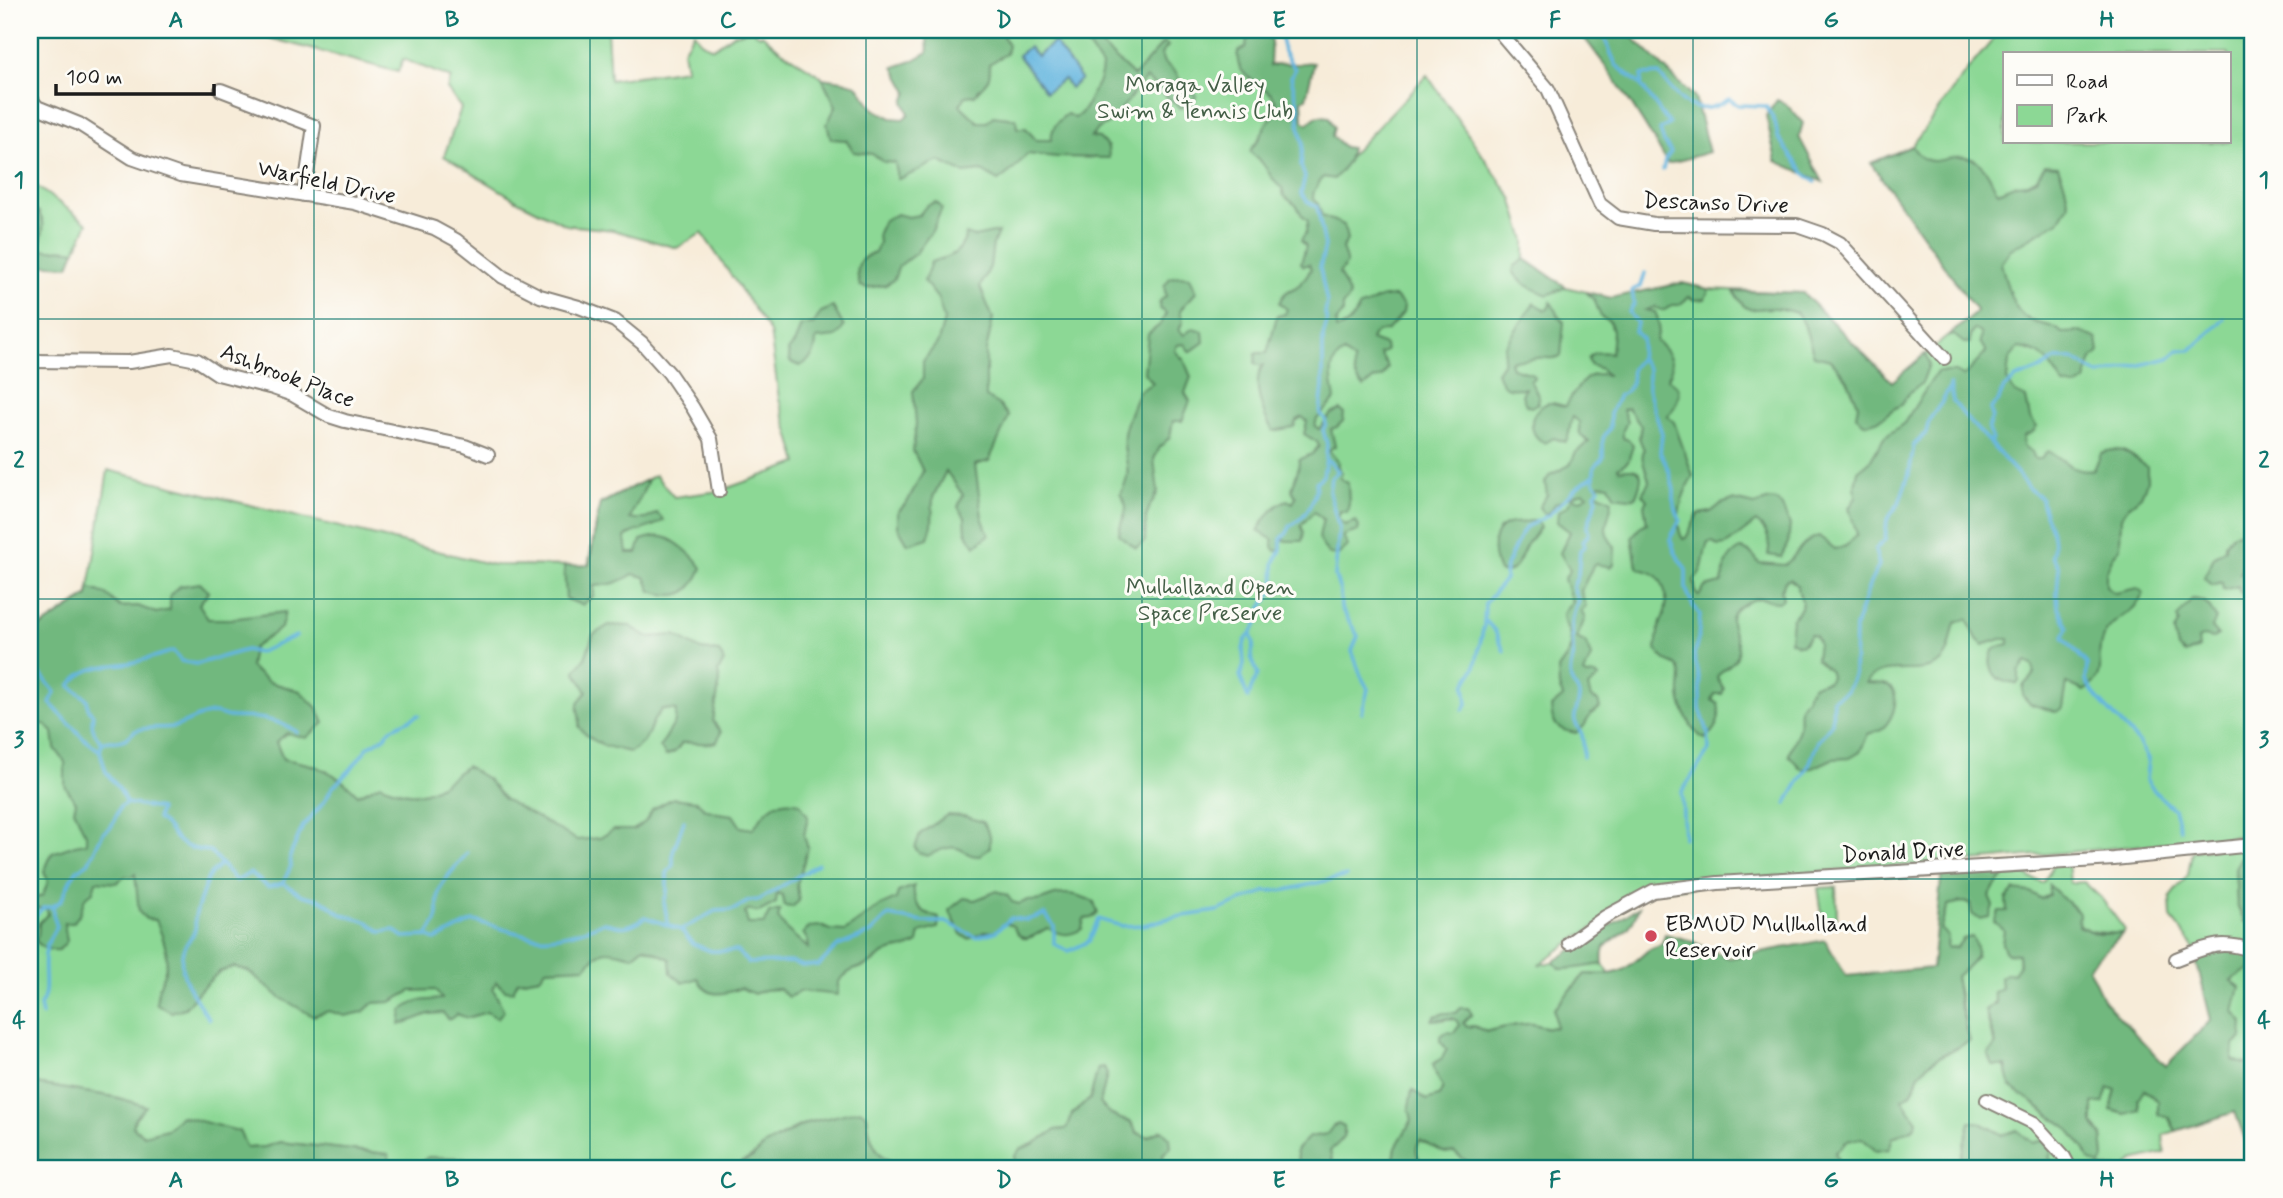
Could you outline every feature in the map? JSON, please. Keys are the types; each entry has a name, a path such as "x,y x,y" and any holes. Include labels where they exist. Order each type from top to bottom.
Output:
{"street":[{"name":"Descanso Drive","path":"1498,30 1548,89 1600,204 1618,218 1654,224 1797,225 1823,234 1840,243 1944,358"},
{"path":"221,90 314,126 304,195"},
{"name":"Warfield Drive","path":"30,97 37,107 79,124 132,158 156,167 181,175 365,206 434,228 456,240 503,277 540,296 615,321 642,343 669,373 693,408 710,439 719,491"},
{"name":"Ashbrook Place","path":"30,361 129,362 172,355 197,360 218,374 293,395 329,416 465,446 488,455"},
{"name":"Donald Drive","path":"1569,943 1605,917 1653,891 1718,883 2114,859 2253,845"},
{"path":"2176,959 2213,944 2238,946 2253,951"},
{"path":"2253,1043 2253,1049"},
{"path":"1987,1100 2034,1123 2063,1155 2070,1168"}],"green space":[{"name":"Mulholland Open Space Preserve","path":"239,30 607,30 610,80 686,69 683,50 694,32 702,43 713,48 734,34 751,30 760,36 762,34 779,49 822,77 829,92 900,153 967,30 1258,30 1276,105 1275,114 1344,166 1349,157 1427,75 1512,198 1525,240 1525,259 1566,287 1611,298 1682,283 1706,289 1803,293 1892,382 1977,312 1871,163 1912,146 1965,73 2001,30 2253,30 2253,835 1983,860 1803,873 1653,891 1538,965 1553,962 1562,969 1603,964 1610,975 1585,974 1554,1009 1557,1027 1529,1024 1487,1032 1474,1026 1466,1027 1456,1013 1445,1013 1442,1020 1452,1018 1457,1020 1459,1026 1441,1042 1447,1049 1436,1075 1443,1086 1439,1096 1426,1100 1413,1090 1409,1107 1412,1120 1396,1147 1394,1160 1404,1168 1174,1168 1164,1163 1156,1134 1148,1137 1137,1133 1131,1122 1114,1116 1100,1103 1107,1074 1098,1069 1090,1099 1072,1114 1070,1124 1065,1129 1056,1130 1020,1149 1017,1168 912,1168 907,1164 897,1163 882,1156 877,1150 870,1134 867,1115 807,1123 781,1136 741,1163 741,1168 699,1168 701,1164 688,1162 687,1168 466,1168 466,1158 447,1158 410,1168 398,1168 391,1163 387,1154 280,1142 265,1147 247,1148 167,1129 144,1135 133,1127 135,1118 145,1106 115,1097 30,1083 30,634 88,595 108,470 494,565 588,566 600,504 655,475 674,497 719,491 798,463 779,399 770,332 702,233 677,248 613,230 566,225 520,202 444,156 461,108 447,89 451,78 403,59 398,72"},
{"name":"Moraga Valley Swim & Tennis Club","path":"933,30 1011,30 1003,36 1008,45 1006,54 989,64 987,81 975,95 966,96 960,105 978,122 987,122 993,116 1016,119 1017,128 1026,128 1036,140 1051,140 1060,119 1067,114 1075,118 1079,115 1099,81 1102,66 1078,32 1080,30 1096,30 1091,36 1134,76 1164,42 1168,46 1161,54 1164,63 1176,73 1185,94 1193,91 1196,95 1194,103 1180,108 1146,78 1111,122 1098,129 1091,137 1099,138 1108,147 1109,158 1027,154 998,181 982,171 964,173 939,161 898,179 895,163 884,162 872,154 854,152 846,140 831,139 827,124 836,106 822,78 857,85 874,109 891,118 903,119 909,114 904,102 908,92 894,67 928,52 927,37"},
{"path":"1248,30 1267,30 1271,42 1270,66 1314,63 1306,98 1302,100 1303,121 1308,124 1317,116 1329,117 1334,127 1332,136 1344,147 1351,148 1343,169 1334,179 1323,177 1313,197 1322,216 1344,225 1347,240 1342,249 1346,265 1339,273 1350,296 1343,305 1343,313 1336,322 1336,329 1347,324 1360,307 1380,298 1396,297 1404,306 1403,313 1387,331 1377,332 1371,340 1385,345 1386,351 1380,354 1388,367 1383,377 1364,387 1355,376 1354,361 1344,353 1338,357 1332,368 1335,400 1317,419 1315,426 1319,429 1331,414 1340,410 1344,413 1343,421 1331,429 1335,446 1329,450 1339,463 1337,465 1342,473 1340,478 1348,483 1347,512 1340,511 1338,519 1345,525 1356,521 1359,527 1358,531 1343,536 1348,546 1338,555 1329,554 1322,544 1319,538 1323,519 1314,512 1301,525 1304,533 1302,541 1282,539 1281,550 1276,551 1273,540 1258,531 1266,517 1278,505 1287,500 1293,503 1296,497 1292,490 1299,460 1312,454 1319,446 1304,434 1307,421 1302,417 1296,421 1294,427 1273,431 1259,398 1258,380 1263,365 1255,363 1256,353 1267,353 1277,316 1285,314 1287,309 1279,303 1287,292 1300,284 1311,269 1309,264 1304,266 1301,263 1306,246 1301,240 1308,221 1297,206 1284,196 1282,188 1250,151 1275,114 1276,101 1242,71 1238,62 1238,51 1246,47"},
{"path":"1578,30 1625,30 1695,98 1709,152 1668,164 1626,95"},
{"path":"1777,100 1786,104 1803,123 1799,137 1823,182 1776,161 1766,116"},
{"path":"1912,146 1927,160 1967,157 1976,161 1987,172 1998,192 2036,179 2045,165 2058,166 2065,185 2069,205 2059,221 2011,249 2001,263 2012,299 2021,314 2062,333 2082,332 2097,339 2099,352 2092,359 2085,381 2076,387 2064,385 2041,355 2018,348 2009,360 2007,380 2015,393 2026,398 2030,418 2037,427 2024,436 2023,446 2032,452 2035,459 2041,459 2048,451 2075,468 2086,471 2094,470 2101,453 2120,450 2147,467 2147,482 2141,496 2121,517 2120,548 2113,556 2106,573 2106,587 2115,593 2137,588 2144,593 2135,607 2112,624 2103,637 2098,678 2084,691 2067,683 2063,708 2056,712 2030,704 2023,696 2023,686 2035,673 2032,665 2026,662 2019,672 2017,684 1999,679 1990,660 1994,650 2009,644 2009,639 1983,645 1967,619 1955,623 1948,652 1943,660 1934,666 1882,672 1866,683 1886,685 1895,695 1895,700 1887,723 1880,730 1868,734 1860,752 1850,758 1832,759 1813,768 1801,769 1789,755 1798,732 1801,706 1812,687 1828,681 1831,677 1830,671 1816,659 1818,643 1815,636 1810,634 1803,644 1798,645 1790,641 1792,619 1801,608 1802,601 1797,586 1790,579 1785,581 1781,590 1783,598 1780,602 1756,599 1734,612 1731,623 1738,653 1735,660 1717,677 1724,689 1722,694 1715,694 1712,700 1718,704 1719,719 1705,739 1695,731 1684,710 1678,666 1666,661 1656,650 1666,598 1662,583 1656,575 1637,567 1632,537 1647,523 1644,505 1647,500 1642,494 1649,482 1643,462 1644,450 1639,438 1641,426 1627,408 1623,410 1627,422 1623,438 1629,440 1633,446 1628,461 1618,468 1639,472 1640,485 1635,498 1632,498 1615,497 1609,485 1600,484 1597,493 1612,500 1606,529 1615,547 1614,564 1611,567 1596,564 1593,566 1581,591 1586,606 1581,611 1585,618 1577,638 1586,643 1591,657 1584,674 1596,675 1599,678 1588,687 1591,698 1598,701 1600,708 1591,714 1576,733 1560,728 1554,722 1551,707 1563,697 1559,687 1558,669 1571,647 1563,617 1572,602 1564,579 1570,570 1560,553 1570,532 1557,522 1558,512 1573,498 1581,500 1588,495 1584,492 1556,503 1544,514 1539,507 1547,495 1545,482 1550,475 1570,465 1576,452 1589,442 1580,434 1579,422 1573,417 1565,442 1554,438 1545,443 1534,434 1532,421 1542,406 1551,403 1566,406 1582,382 1588,378 1601,374 1608,376 1601,369 1590,365 1588,359 1596,353 1611,353 1613,331 1610,322 1601,317 1594,299 1585,292 1611,298 1682,283 1709,289 1705,299 1695,300 1689,297 1679,305 1672,305 1664,310 1655,307 1646,310 1655,312 1658,319 1656,341 1667,353 1671,363 1668,379 1679,389 1675,406 1667,416 1674,422 1693,476 1680,506 1680,532 1683,539 1686,538 1698,514 1711,512 1721,504 1733,500 1755,505 1770,500 1777,501 1790,525 1788,543 1781,557 1768,555 1768,537 1756,522 1726,545 1708,543 1702,567 1694,580 1696,594 1699,596 1705,587 1722,583 1727,560 1740,549 1751,553 1759,563 1785,565 1804,544 1819,536 1835,549 1846,546 1857,534 1849,508 1856,497 1858,471 1870,461 1884,438 1904,423 1937,372 1956,372 1963,376 1986,352 1980,342 1981,334 1974,329 1970,343 1964,343 1954,335 1947,337 1977,312 1871,163"},
{"path":"30,182 88,223 75,251 39,249 40,213 30,205"},
{"path":"936,202 942,208 932,231 916,253 899,266 894,279 886,285 867,288 860,286 857,274 859,264 875,252 879,244 878,233 884,220 897,214 908,217 919,215 927,205"},
{"path":"30,205 43,220 39,249 75,251 69,266 30,264"},
{"path":"998,232 993,244 990,267 980,287 993,318 986,351 986,397 999,405 1009,416 989,461 975,465 982,517 989,535 975,546 966,532 965,517 958,507 963,495 946,471 933,497 932,525 928,538 908,544 898,527 898,512 908,501 923,471 913,451 916,423 913,391 923,379 923,361 938,342 944,320 938,299 924,281 931,262 958,251 966,234 974,237"},
{"path":"1525,259 1566,287 1548,295 1524,283 1513,271 1515,266"},
{"path":"1190,277 1196,291 1180,312 1183,321 1179,330 1184,335 1193,328 1203,331 1204,342 1190,352 1184,344 1177,345 1175,351 1184,360 1191,377 1185,393 1190,401 1182,421 1173,421 1170,437 1160,447 1154,459 1158,492 1146,518 1145,541 1136,548 1119,535 1126,510 1120,494 1128,470 1124,434 1139,391 1153,383 1144,373 1148,334 1161,324 1166,313 1159,308 1160,301 1166,296 1164,286 1170,278"},
{"path":"1734,291 1803,293 1892,382 1925,354 1929,364 1922,383 1910,392 1901,405 1879,420 1863,423 1856,416 1858,404 1847,379 1831,360 1814,356 1804,324 1797,313 1775,308 1747,308"},
{"path":"1551,302 1564,322 1561,356 1510,362 1512,368 1535,377 1530,381 1539,396 1538,403 1531,407 1526,405 1522,395 1525,388 1507,388 1497,372 1503,363 1505,346 1534,303 1545,310"},
{"path":"833,307 844,327 836,337 816,339 813,355 800,366 790,362 788,351 795,342 801,325 813,325 821,312"},
{"path":"648,479 630,519 646,519 657,513 664,520 625,537 627,553 637,553 641,540 658,536 668,538 685,550 702,568 698,577 688,590 676,595 651,591 645,577 633,574 615,583 594,586 594,595 582,605 566,599 564,566 589,565 600,504"},
{"path":"1537,521 1540,527 1514,569 1499,572 1494,551 1495,536 1504,526"},
{"path":"2247,531 2253,537 2253,564 2242,566 2240,573 2253,571 2253,598 2248,599 2239,591 2238,586 2223,590 2222,582 2212,585 2204,577 2214,557 2225,548 2225,543 2233,534"},
{"path":"200,583 209,592 199,604 208,619 285,612 281,628 253,648 250,667 269,682 300,691 317,708 324,723 306,738 287,733 276,742 283,759 324,770 358,795 380,784 406,793 426,792 466,766 487,779 504,799 577,840 600,838 613,830 633,830 645,822 653,809 673,798 696,801 705,809 733,815 741,827 753,829 772,806 784,802 800,803 808,816 804,836 808,848 797,884 799,901 792,907 784,906 782,895 777,893 776,903 759,912 749,910 745,913 748,924 764,924 769,913 780,910 778,918 787,930 809,949 803,933 810,927 821,926 845,931 880,906 896,899 898,892 914,886 919,907 939,918 938,928 920,933 915,945 887,952 849,972 838,982 838,995 802,991 788,997 779,989 754,994 741,988 716,994 706,989 698,978 683,983 671,973 670,959 644,947 633,956 612,951 602,952 586,967 546,969 540,977 518,981 513,991 505,990 496,982 493,989 504,1011 497,1018 487,1012 467,1018 457,1014 449,1020 443,1013 429,1014 400,1025 402,1010 417,1001 442,999 435,990 411,991 391,1002 373,1003 363,1012 345,1016 329,1011 313,1016 281,998 248,971 234,967 219,972 185,1008 171,1012 157,1004 157,994 167,959 156,920 146,919 139,912 135,874 116,883 96,881 93,892 85,898 73,923 64,923 67,941 59,950 46,948 35,940 39,923 48,914 47,909 30,907 30,901 43,895 48,881 44,872 52,853 86,843 86,834 74,810 76,802 65,786 65,762 55,748 53,732 44,724 30,720 30,634 88,596 89,588 106,594 120,607 138,606 156,613 170,610 170,595 180,586"},
{"path":"2192,599 2201,600 2209,607 2216,619 2212,628 2218,635 2198,639 2199,648 2185,654 2178,648 2174,632 2179,622 2177,618"},
{"path":"609,625 630,626 648,637 675,635 701,650 719,652 724,661 718,672 720,681 713,721 721,732 717,742 682,743 675,752 666,756 660,747 675,722 676,710 662,709 644,740 630,752 602,744 584,733 579,727 578,706 587,692 575,671 585,658 593,635"},
{"path":"947,815 964,816 983,822 990,835 990,847 980,856 953,848 927,856 919,853 915,848 920,834"},
{"path":"2248,845 2235,868 2237,905 2244,921 2253,920 2253,941 2238,946 2194,952 2192,944 2171,918 2170,897 2188,875 2192,851"},
{"path":"2248,845 2253,845 2253,920 2244,922 2237,905 2235,868"},
{"path":"2068,862 2070,883 2084,882 2101,898 2125,930 2123,933 2107,933 2085,928 2071,917 2049,886 2049,895 2041,899 2030,892 2008,912 2002,944 2018,954 2019,961 2017,970 1985,1010 1992,1037 2009,1077 2038,1107 2068,1128 2090,1160 2100,1165 2104,1158 2102,1135 2093,1124 2093,1102 2108,1088 2116,1089 2111,1110 2125,1114 2139,1110 2138,1099 2143,1089 2158,1101 2176,1131 2163,1135 2165,1153 2133,1161 2124,1168 2058,1168 2017,1131 2004,1135 1979,1122 1970,1122 1959,1164 1955,1168 1838,1168 1840,1166 1835,1153 1847,1141 1893,1137 1913,1128 1902,1099 1911,1094 1920,1073 1928,1065 1958,1048 1965,1020 1955,977 1977,956 1963,939 1957,947 1947,948 1940,929 1948,905 1971,903 1989,897 2014,865 2030,878 2043,883 2054,863"},
{"path":"2014,865 1989,897 1993,906 1989,917 1979,919 1972,914 1970,903 1948,905 1940,929 1948,936 1947,948 1957,947 1963,939 1972,937 1976,950 1970,964 1955,977 1970,1041 1937,1058 1921,1072 1913,1090 1902,1099 1917,1121 1914,1128 1893,1137 1889,1149 1876,1151 1862,1138 1847,1141 1835,1153 1840,1167 1838,1168 1483,1168 1478,1165 1476,1168 1454,1152 1445,1153 1420,1140 1417,1148 1420,1161 1418,1166 1404,1168 1394,1160 1396,1147 1412,1120 1409,1107 1412,1090 1426,1100 1439,1096 1443,1087 1433,1064 1442,1058 1447,1049 1441,1042 1441,1036 1446,1032 1454,1033 1459,1026 1452,1018 1432,1020 1434,1016 1456,1013 1461,1008 1468,1008 1472,1014 1463,1023 1467,1027 1474,1026 1486,1032 1529,1024 1556,1027 1554,1009 1585,974 1605,975 1619,972 1662,943 1665,934 1689,940 1729,958 1825,940 1846,976 1932,968 1942,869"},
{"path":"2049,885 2079,913 2078,926 2098,934 2123,933 2088,967 2104,1001 2166,1066 2211,1020 2194,952 2213,945 2253,951 2253,967 2231,980 2240,987 2234,1012 2243,1022 2242,1038 2234,1045 2233,1060 2244,1064 2253,1063 2253,1161 2235,1112 2176,1131 2169,1117 2158,1114 2158,1101 2144,1089 2138,1099 2140,1110 2125,1114 2111,1110 2116,1089 2108,1088 2103,1103 2093,1103 2093,1124 2102,1135 2104,1158 2100,1165 2090,1161 2068,1128 2010,1086 2006,1066 1992,1066 1988,1055 1996,1044 1985,1010 1996,1003 1993,992 2001,988 2000,977 2008,973 2014,974 2019,965 2018,954 2006,953 2002,944 2004,930 1994,922 1999,911 2007,911 2006,899 2014,890 2030,892 2041,899 2049,895"},
{"path":"1836,887 1837,918 1823,920 1818,888"},
{"path":"997,891 1019,904 1055,895 1076,895 1094,902 1098,913 1084,919 1082,929 1069,934 1057,933 1048,928 1026,938 1021,937 1013,926 1005,923 995,932 987,931 968,939 961,934 949,910 964,898 975,900"},
{"path":"1639,907 1630,926 1606,946 1602,956 1603,964 1561,969 1553,962"},
{"path":"2253,967 2253,1063 2244,1064 2233,1060 2234,1012 2231,980"},
{"path":"1104,1067 1107,1074 1100,1103 1114,1116 1131,1122 1137,1133 1148,1137 1162,1130 1170,1138 1171,1147 1163,1154 1164,1163 1174,1168 1017,1168 1014,1157 1020,1149 1056,1130 1065,1129 1072,1114 1090,1099 1098,1068"},
{"path":"30,1083 115,1097 146,1106 135,1118 133,1127 144,1135 167,1129 181,1116 239,1131 247,1148 265,1147 280,1142 388,1154 391,1163 398,1168 30,1168"},
{"path":"860,1110 867,1115 870,1134 882,1156 912,1168 741,1168 741,1163 753,1157 765,1145 806,1123"},
{"path":"1970,1122 1979,1122 2003,1135 2017,1130 2033,1143 2044,1140 2052,1150 2049,1158 2058,1168 1955,1168 1959,1164"},
{"path":"1338,1124 1344,1127 1344,1135 1330,1151 1333,1163 1342,1168 1300,1168 1296,1150 1309,1137 1327,1134"},
{"path":"1420,1139 1432,1147 1454,1152 1476,1167 1478,1165 1483,1168 1408,1168 1418,1166 1420,1161 1417,1147"},
{"path":"428,1157 466,1158 466,1168 410,1168"}],"water":[{"path":"1054,42 1081,79 1070,88 1064,79 1046,92 1018,55 1029,47 1037,56"}],"waterway":[{"path":"1279,30 1284,52 1295,69 1291,77 1299,108 1299,126 1303,142 1301,166 1305,177 1301,193 1308,202 1317,207 1325,246 1320,268 1327,303 1320,414 1326,424 1323,430 1327,444 1326,458 1338,471 1331,478 1329,491 1339,528 1335,576 1340,591 1341,608 1358,636 1352,651 1368,689 1362,713"},
{"path":"1601,30 1616,65 1641,85 1669,124 1660,130 1671,152 1665,160 1663,170"},
{"path":"1641,85 1642,75 1659,74 1681,99 1697,108 1717,106 1729,99 1738,105 1766,106 1775,122 1778,137 1804,173 1815,182"},
{"path":"1645,273 1641,286 1632,290 1634,304 1629,312 1637,323 1635,331 1642,339 1640,358 1648,369 1648,389 1662,434 1660,452 1669,471 1674,504 1680,520 1670,539 1686,570 1686,589 1700,615 1694,655 1700,682 1700,709 1708,732 1709,750 1682,792 1684,838"},
{"path":"1990,444 1992,438 1988,428 1992,417 1991,408 1998,402 2004,388 2016,378 2041,369 2056,359 2073,359 2099,375 2169,358 2178,350 2191,350 2224,319"},
{"path":"1583,757 1583,738 1575,718 1579,695 1570,676 1573,619 1578,601 1573,587 1578,575 1580,550 1585,546 1583,541 1589,534 1587,526 1597,500 1595,493 1599,488 1594,482 1594,467 1603,458 1603,438 1610,428 1610,414 1619,395 1626,392 1631,384 1632,368 1640,358"},
{"path":"1950,385 1953,401 1963,414 2028,488 2041,498 2054,540 2052,556 2059,567 2058,606 2068,628 2063,637 2087,664 2086,681 2097,698 2138,742 2148,759 2146,780 2174,809 2180,829"},
{"path":"1786,804 1809,765 1818,741 1832,723 1833,699 1847,691 1854,674 1855,627 1879,565 1875,550 1885,540 1887,520 1899,503 1909,474 1914,445 1926,433 1929,420 1950,387"},
{"path":"1248,698 1240,676 1244,665 1245,641 1256,626 1261,609 1275,588 1274,563 1281,550 1281,539 1310,506 1316,482 1323,476 1326,459"},
{"path":"1463,710 1467,704 1465,685 1475,667 1484,625 1485,604 1505,579 1506,566 1520,536 1526,527 1549,515 1576,488 1593,476"},
{"path":"1486,621 1495,631 1504,651"},
{"path":"1250,694 1258,674 1251,657 1254,644 1251,635"},
{"path":"102,743 93,730 93,715 88,708 87,699 70,686 83,673 173,651 181,661 196,664 246,650 258,653 296,636"},
{"path":"36,668 55,692 50,703 82,737 100,751 106,772 126,803 160,809 157,819 181,843 190,848 210,851 236,881 250,873 268,887 283,883 302,895 322,900 341,914 368,922 381,932 394,930 404,937 427,936 435,940 473,921 530,936 554,937 604,922 626,926 645,917 681,930 693,944 711,951 737,951 748,963 791,962 803,966 819,965 838,946 871,933 888,916 923,922 946,922 976,937 995,932 1011,918 1027,920 1045,914 1054,926 1054,944 1069,951 1089,941 1098,919 1122,926 1144,925 1217,911 1266,891 1286,890 1347,876"},
{"path":"100,751 102,743 128,738 139,729 173,727 214,713 273,721 297,732"},
{"path":"283,883 291,866 290,856 303,826 324,802 332,788 368,747 383,738 391,729 419,715"},
{"path":"42,1015 40,1005 45,989 46,948 57,927 53,906 61,901 78,869 88,863 103,833 111,827 120,807 126,803"},
{"path":"668,924 664,902 667,873 673,865 673,852 684,821"},
{"path":"427,936 437,917 440,889 467,853"},
{"path":"209,1019 188,986 182,957 194,932 196,914 210,874 221,864"},
{"path":"681,930 715,911 733,910 749,901 759,900 818,864"},
{"path":"30,921 43,908 53,906"}],"place":[{"name":"EBMUD Mullholland Reservoir","path":"1651,936"}]}
